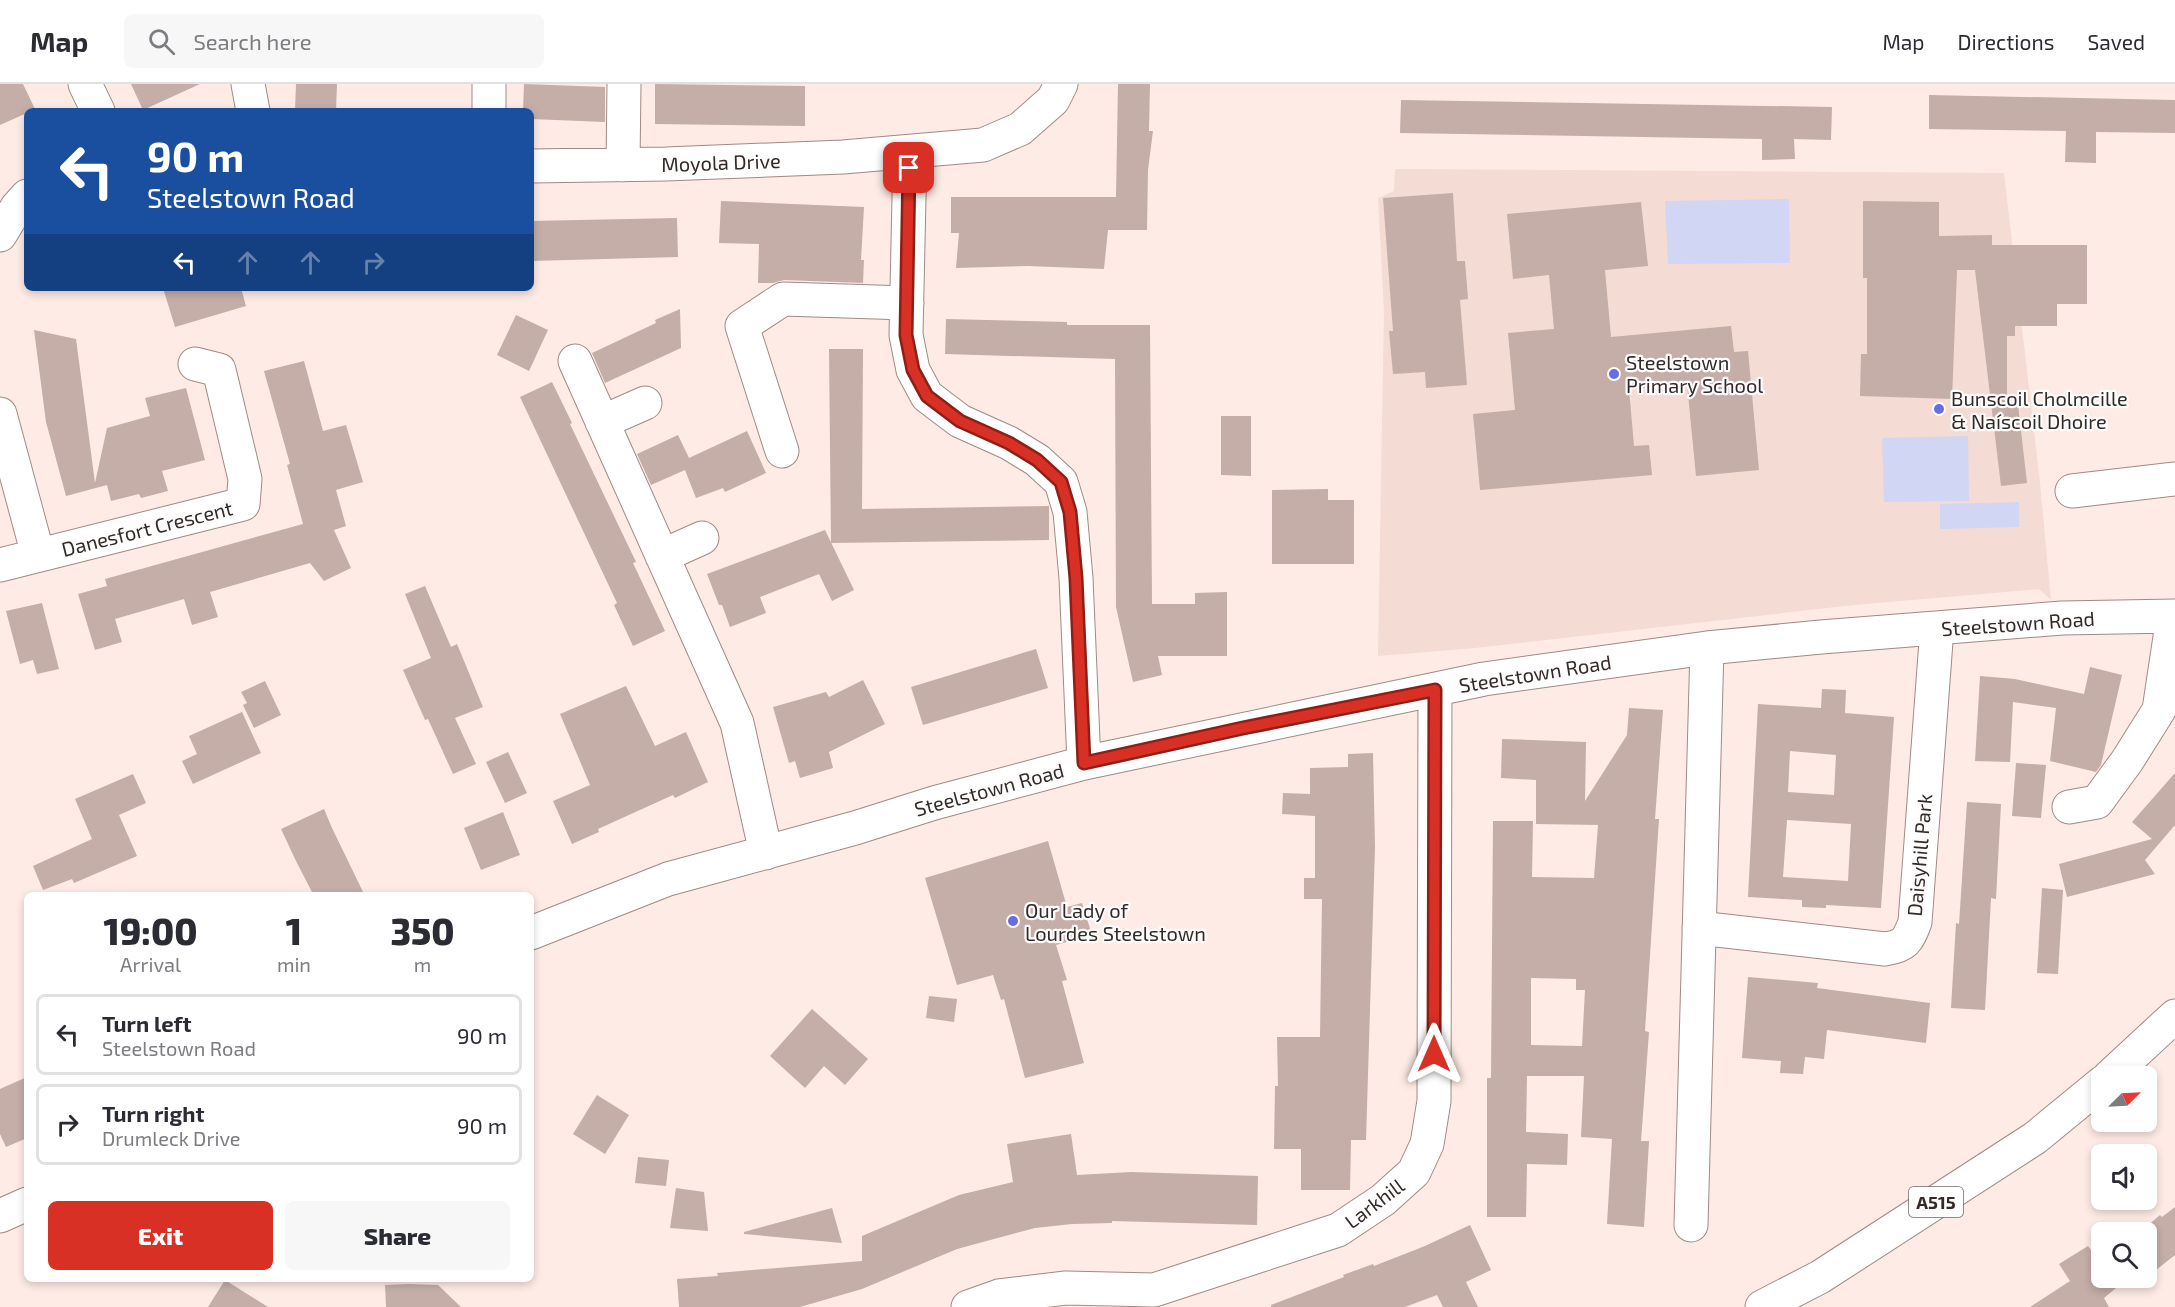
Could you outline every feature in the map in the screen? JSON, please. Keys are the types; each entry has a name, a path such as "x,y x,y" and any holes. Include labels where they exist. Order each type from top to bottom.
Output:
{"main road":[{"path":"85,84 97,108"},
{"path":"248,84 253,108"},
{"path":"489,84 489,108"},
{"path":"623,165 624,84"},
{"name":"Moyola Drive","path":"534,166 831,158 983,145 1020,129 1053,100 1061,84"},
{"path":"910,153 906,335 913,370 927,396 960,421 1009,443 1037,460 1061,482 1070,512 1074,556 1084,763"},
{"path":"0,235 16,207 24,199"},
{"path":"782,451 742,326 783,299 908,303"},
{"path":"575,361 737,723 766,853"},
{"name":"Danesfort Crescent","path":"0,565 243,504 245,479 219,370 195,364"},
{"path":"602,422 645,403"},
{"path":"0,414 38,555"},
{"path":"2072,491 2175,479"},
{"path":"662,556 702,538"},
{"path":"2069,807 2097,802 2159,711 2174,616"},
{"name":"Steelstown Road","path":"534,932 668,879 855,828 934,803 1084,763 1484,678 1707,648 2062,618 2174,616"},
{"name":"Daisyhill Park","path":"1699,928 1885,949 1898,947 1909,938 1914,922 1936,628"},
{"path":"1691,1225 1707,648"},
{"name":"Larkhill","path":"968,1307 999,1296 1066,1288 1154,1290 1338,1230 1383,1200 1414,1173 1427,1144 1434,1101 1435,690"},
{"path":"2121,1066 2175,1016"},
{"name":"A515","path":"1762,1307 1820,1277 2035,1138 2091,1092"},
{"path":"0,1216 24,1205"}],"shaded area":[{"name":"Steelstown Primary School","path":"1395,169 2004,173 2040,483 2051,600 2039,589 1854,605 1475,648 1378,656 1384,311 1378,198 1394,191"},
{"path":"1789,199 1790,263 1668,264 1665,201"},
{"path":"1968,436 1969,501 1884,502 1882,438"},
{"path":"2019,502 2019,527 1940,529 1940,504"}],"building":[{"path":"0,84 23,84 35,108 24,108 24,114 0,125"},
{"path":"131,84 200,84 147,108 142,108"},
{"path":"296,84 337,84 336,108 295,108"},
{"path":"524,84 605,87 605,122 534,119 534,108 523,108"},
{"path":"655,84 805,86 805,126 655,124"},
{"path":"1118,84 1150,84 1149,131 1153,131 1148,170 1147,230 1108,230 1104,269 1028,266 956,268 959,233 951,233 951,197 1116,197"},
{"path":"1929,95 2175,100 2175,133 2096,132 2096,163 2065,162 2066,131 1929,129"},
{"path":"1401,100 1832,107 1831,140 1794,139 1795,159 1762,160 1762,139 1400,133"},
{"path":"1453,193 1457,261 1465,261 1468,299 1460,300 1467,385 1426,388 1425,372 1393,374 1389,331 1393,331 1383,198"},
{"path":"721,201 864,207 861,260 864,260 863,283 784,280 758,283 759,244 719,243"},
{"path":"1863,201 1939,202 1939,236 1992,235 1992,245 2087,245 2087,304 2057,304 2057,326 2015,326 2015,336 2007,336 2007,406 2018,405 2027,483 2001,486 1975,270 1957,270 1952,399 1860,396 1861,354 1867,354 1867,278 1863,278"},
{"path":"1641,202 1648,266 1605,270 1611,337 1731,326 1734,352 1748,351 1759,470 1696,476 1687,384 1629,389 1634,446 1649,445 1652,475 1480,490 1473,414 1515,410 1508,333 1554,329 1549,275 1513,279 1507,214"},
{"path":"677,218 678,257 534,261 534,221"},
{"path":"164,291 242,291 246,306 175,327"},
{"path":"680,309 681,348 605,383 592,353"},
{"path":"516,315 548,330 529,371 497,355"},
{"path":"946,319 1067,322 1067,325 1150,325 1152,604 1195,604 1195,593 1227,592 1227,656 1158,656 1162,675 1133,682 1116,607 1115,359 945,354"},
{"path":"34,330 76,339 95,483 107,428 150,416 145,398 186,388 205,460 162,471 168,491 141,498 139,494 111,501 107,485 66,496 46,422"},
{"path":"829,349 863,349 862,509 1049,506 1049,540 831,543"},
{"path":"304,361 323,431 346,425 363,482 336,490 346,526 334,530 351,568 324,581 310,563 210,592 218,617 192,625 184,599 115,619 122,642 95,650 78,594 107,586 105,579 303,524 287,465 290,464 264,371"},
{"path":"552,382 636,562 633,563 665,631 633,646 614,605 617,603 520,397"},
{"path":"1221,416 1251,416 1251,476 1221,475"},
{"path":"747,431 766,473 725,492 723,488 696,498 685,470 651,485 637,454 678,435 689,458"},
{"path":"1328,489 1328,500 1354,500 1354,564 1272,564 1272,490"},
{"path":"825,530 854,590 832,601 819,574 760,597 766,613 730,627 707,574"},
{"path":"425,586 451,647 457,644 483,707 455,718 476,764 453,774 428,719 425,720 403,670 431,658 405,594"},
{"path":"42,603 59,669 37,674 33,660 20,664 6,611"},
{"path":"1036,649 1048,688 923,725 911,687"},
{"path":"2090,667 2122,675 2101,765 2096,772 2050,761 2056,708 2013,702 2010,762 1975,761 1980,676 2015,679 2084,694"},
{"path":"863,680 885,724 829,752 833,768 800,778 795,761 789,763 773,707 826,692 829,697"},
{"path":"265,681 281,715 254,728 243,705 247,703 241,692"},
{"path":"626,686 655,746 686,732 708,782 598,829 599,832 572,844 553,801 590,785 560,714"},
{"path":"1822,689 1846,690 1845,713 1894,717 1881,908 1826,905 1826,908 1802,907 1802,900 1748,897 1758,704 1821,708","holes":["1790,751 1836,755 1834,795 1788,792","1787,820 1851,824 1848,881 1783,877"]},
{"path":"1629,708 1663,710 1655,819 1659,819 1645,1031 1649,1032 1641,1141 1649,1141 1644,1227 1607,1224 1612,1139 1581,1137 1584,1076 1527,1076 1526,1132 1568,1134 1567,1165 1527,1164 1526,1217 1487,1217 1487,1078 1491,1078 1493,821 1533,821 1532,877 1594,878 1598,825 1536,824 1536,780 1501,778 1502,739 1586,742 1585,801 1627,735","holes":["1531,978 1576,979 1576,990 1585,990 1582,1046 1531,1045"]},
{"path":"242,712 261,753 193,784 182,761 197,754 189,736"},
{"path":"508,752 527,793 505,803 486,762"},
{"path":"1373,753 1375,847 1366,1140 1351,1140 1350,1190 1301,1190 1301,1149 1274,1149 1275,1086 1278,1086 1277,1037 1320,1037 1322,899 1304,899 1304,878 1315,878 1315,816 1282,814 1283,793 1310,794 1310,768 1348,767 1348,754"},
{"path":"2016,763 2046,765 2041,818 2012,816"},
{"path":"2175,773 2175,825 2145,860 2155,874 2067,897 2059,864 2152,839 2132,822"},
{"path":"133,774 146,803 119,815 137,856 74,883 72,879 43,890 33,866 92,839 75,799"},
{"path":"1967,802 2001,804 1996,899 1991,898 1985,1010 1951,1008"},
{"path":"324,809 363,892 312,892 281,829"},
{"path":"503,812 520,855 481,870 464,828"},
{"name":"Our Lady of Lourdes Steelstown","path":"1048,841 1067,907 1082,903 1092,935 1056,945 1067,980 1062,981 1084,1063 1025,1078 1004,999 1001,1000 993,975 957,985 925,878"},
{"path":"2042,888 2063,890 2058,974 2037,973"},
{"path":"1748,977 1818,983 1817,988 1930,1003 1926,1043 1827,1030 1824,1059 1805,1057 1803,1074 1780,1073 1781,1061 1742,1058"},
{"path":"929,996 957,999 954,1022 926,1018"},
{"path":"812,1009 868,1059 845,1085 824,1066 805,1088 770,1056"},
{"path":"24,1078 24,1139 6,1147 0,1134 0,1089"},
{"path":"597,1095 629,1115 605,1154 573,1134"},
{"path":"1071,1134 1077,1175 1131,1172 1258,1176 1257,1225 1112,1221 1112,1223 1035,1228 957,1249 862,1289 800,1307 679,1307 677,1279 718,1276 717,1273 862,1261 862,1236 959,1195 1013,1182 1007,1144"},
{"path":"638,1157 669,1160 666,1186 635,1183"},
{"path":"676,1188 704,1192 708,1231 670,1228"},
{"path":"2175,1207 2175,1255 2157,1269 2157,1222 2152,1222 2160,1215 2162,1217"},
{"path":"832,1208 842,1243 744,1234 744,1232"},
{"path":"1470,1225 1491,1270 1466,1282 1478,1307 1443,1307 1437,1295 1405,1307 1271,1307 1271,1305 1344,1277 1343,1275 1373,1264 1374,1266 1425,1246"},
{"path":"2088,1246 2091,1250 2091,1288 2116,1288 2104,1298 2109,1307 2030,1307 2070,1281 2059,1264"},
{"path":"224,1282 228,1282 268,1307 208,1307"},
{"path":"385,1285 438,1285 461,1307 386,1307"}],"place":[{"name":"Steelstown Primary School","path":"1614,374"},
{"name":"Bunscoil Cholmcille & Naíscoil Dhoire","path":"1939,409"},
{"name":"Our Lady of Lourdes Steelstown","path":"1013,921"}],"route":[{"path":"909,168 906,335 913,370 927,396 960,421 1009,443 1037,460 1061,482 1070,512 1076,578 1084,763 1243,728 1435,690 1434,1054"}]}
